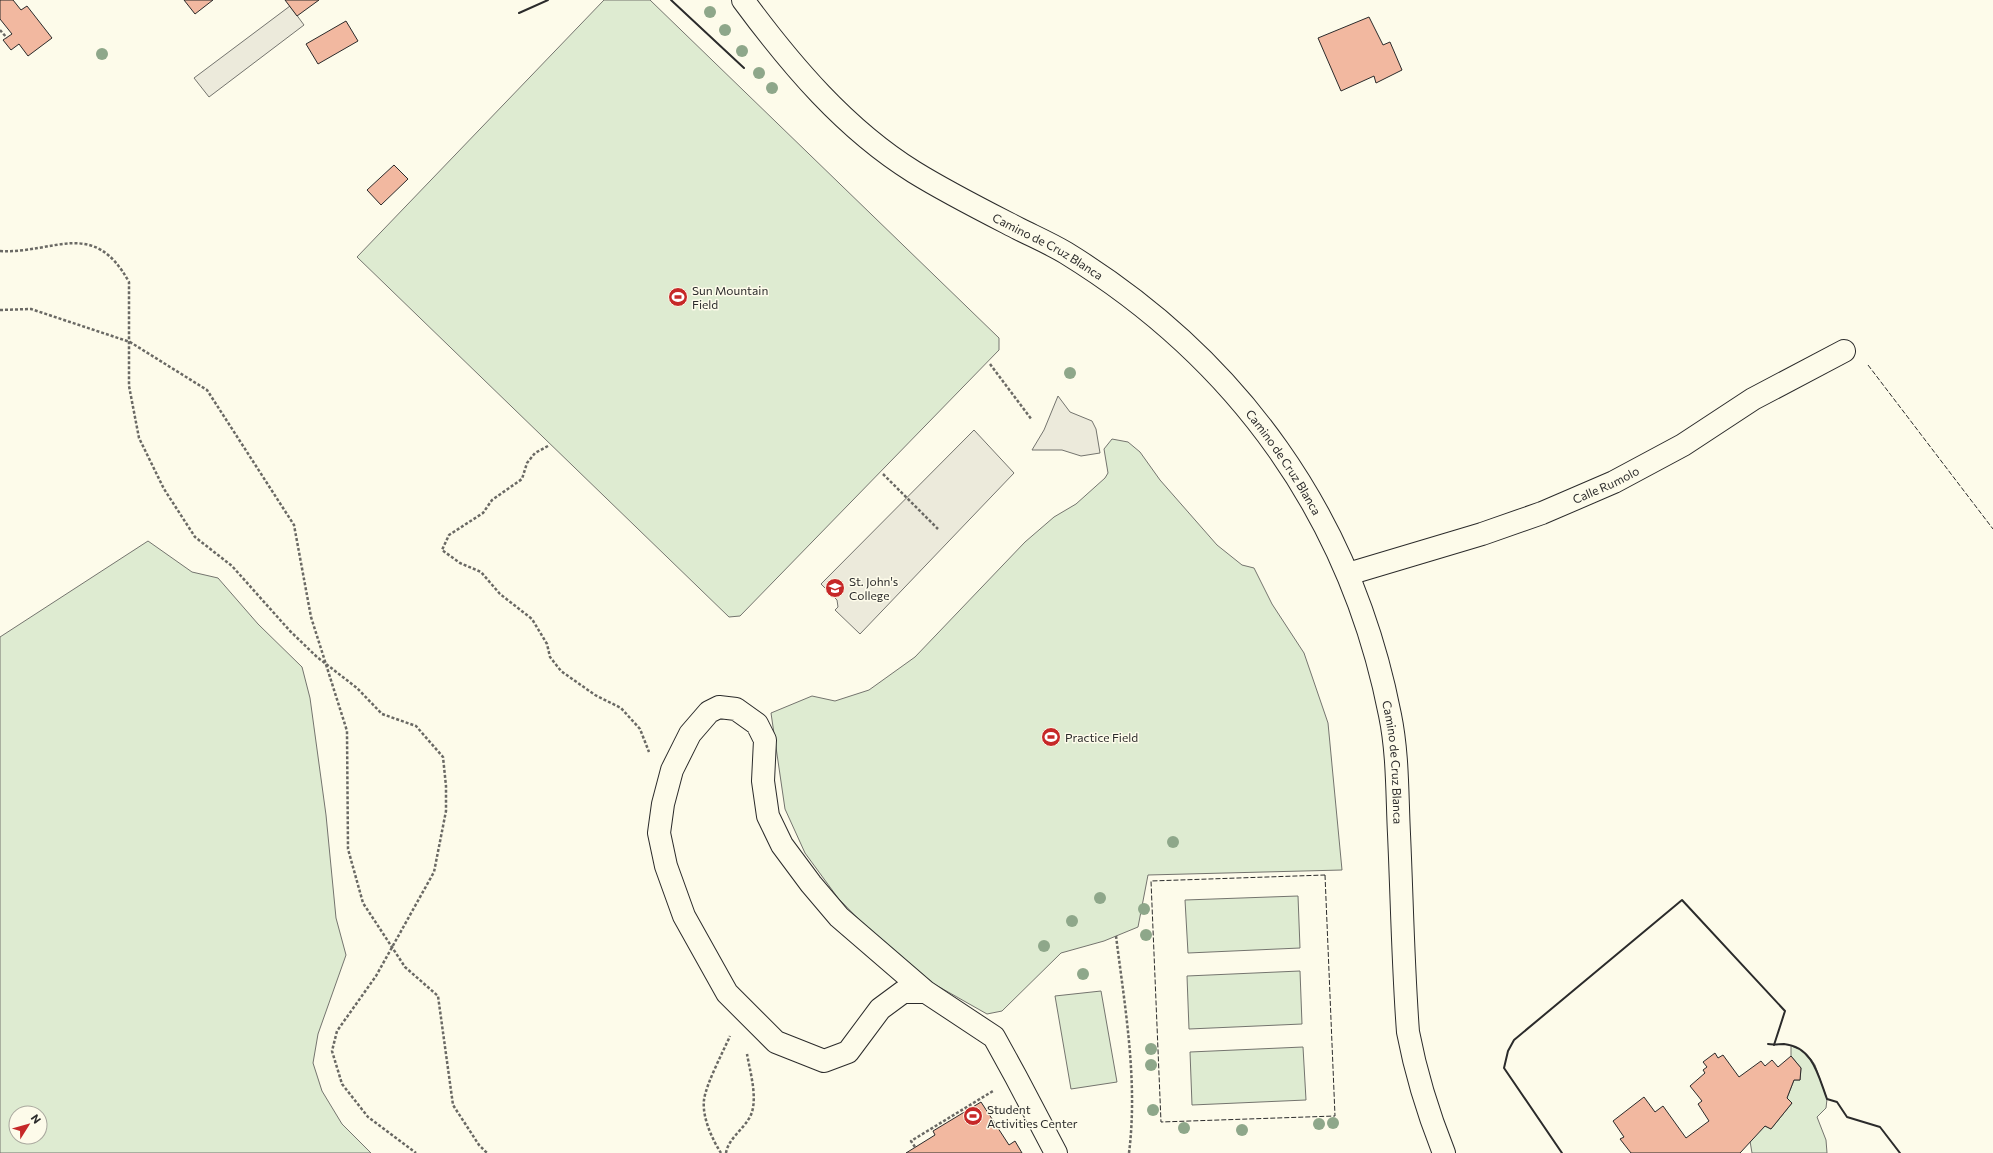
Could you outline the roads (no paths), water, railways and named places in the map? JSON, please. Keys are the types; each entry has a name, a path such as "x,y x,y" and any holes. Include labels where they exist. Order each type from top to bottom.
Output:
{"street":[{"name":"Camino de Cruz Blanca","path":"743,0 802,75 870,141 914,172 975,206 1064,252 1130,296 1176,335 1216,373 1258,421 1313,502 1348,574 1373,646 1390,717 1396,772 1408,1032 1414,1065 1424,1100 1444,1153"},
{"name":"Calle Rumolo","path":"1348,574 1482,534 1542,514 1614,482 1683,445 1753,399 1844,351"},
{"path":"926,992 903,992 880,1009 848,1052 824,1061 776,1042 727,993 684,916 666,866 659,833 663,804 672,770 690,734 709,712 720,707 736,709 757,724 765,740 763,781 768,816 782,845 811,884 839,917 926,992 994,1037 1056,1153"}],"place":[{"name":"Sun Mountain Field","path":"678,297"},
{"name":"St. John's College","path":"835,588"},
{"name":"Practice Field","path":"1051,737"},
{"name":"Student Activities Center","path":"973,1116"}]}
